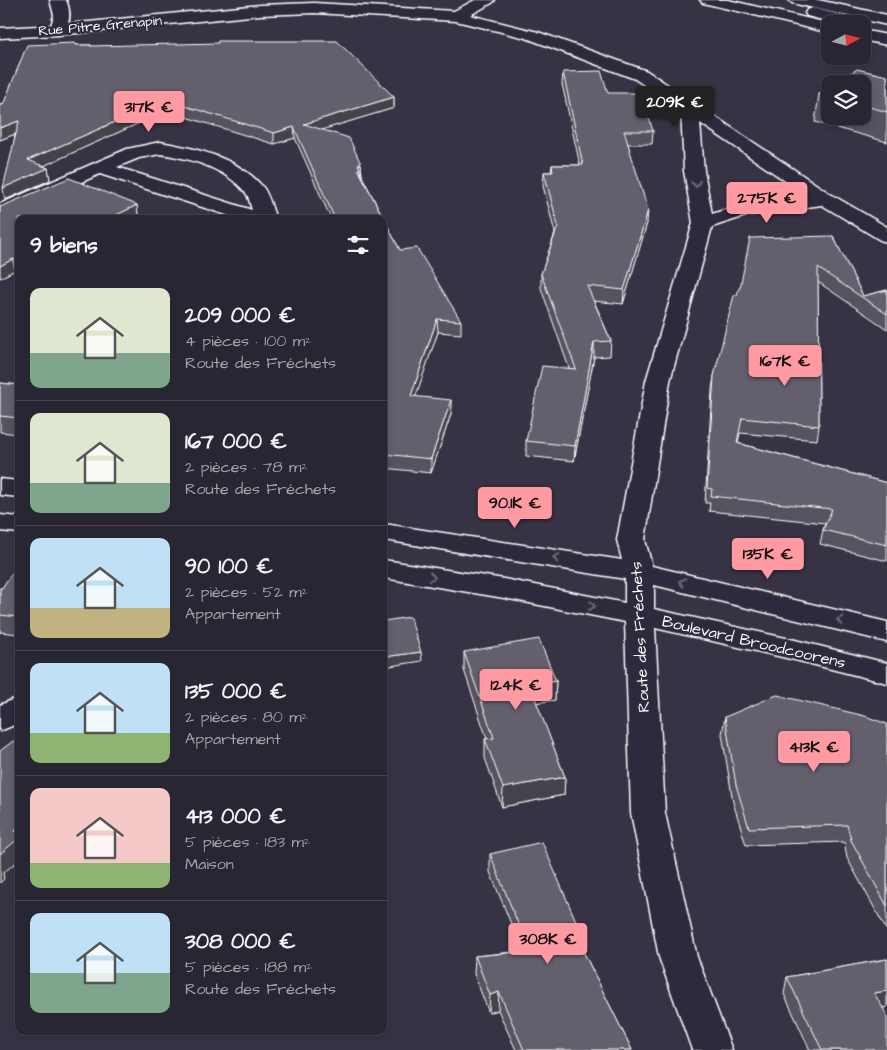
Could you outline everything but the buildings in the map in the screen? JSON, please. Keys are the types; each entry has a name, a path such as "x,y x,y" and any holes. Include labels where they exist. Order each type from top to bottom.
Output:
{"street":[{"path":"58,0 63,17 58,30"},
{"path":"456,16 487,0"},
{"path":"708,0 821,26"},
{"path":"753,0 821,15"},
{"path":"797,0 887,20"},
{"name":"Rue Pitre Grenapin","path":"0,34 260,10 314,8 456,16 532,35 613,63 641,75 825,199 887,236"},
{"path":"871,26 887,30"},
{"path":"871,37 887,40"},
{"name":"Route des Fréchets","path":"690,108 694,171 703,223 658,381 631,540 639,572 639,615 648,814 678,957 712,1050"},
{"path":"693,144 734,138"},
{"path":"1,209 134,153 160,148 186,152 231,170 255,190 264,215"},
{"path":"99,167 248,215"},
{"path":"703,223 746,209 825,199"},
{"path":"0,487 15,489"},
{"path":"0,522 15,524"},
{"path":"387,532 639,572 887,632"},
{"name":"Boulevard Broodcoorens","path":"387,569 421,574 639,615 844,661 887,673"},
{"path":"0,720 15,711"}]}
